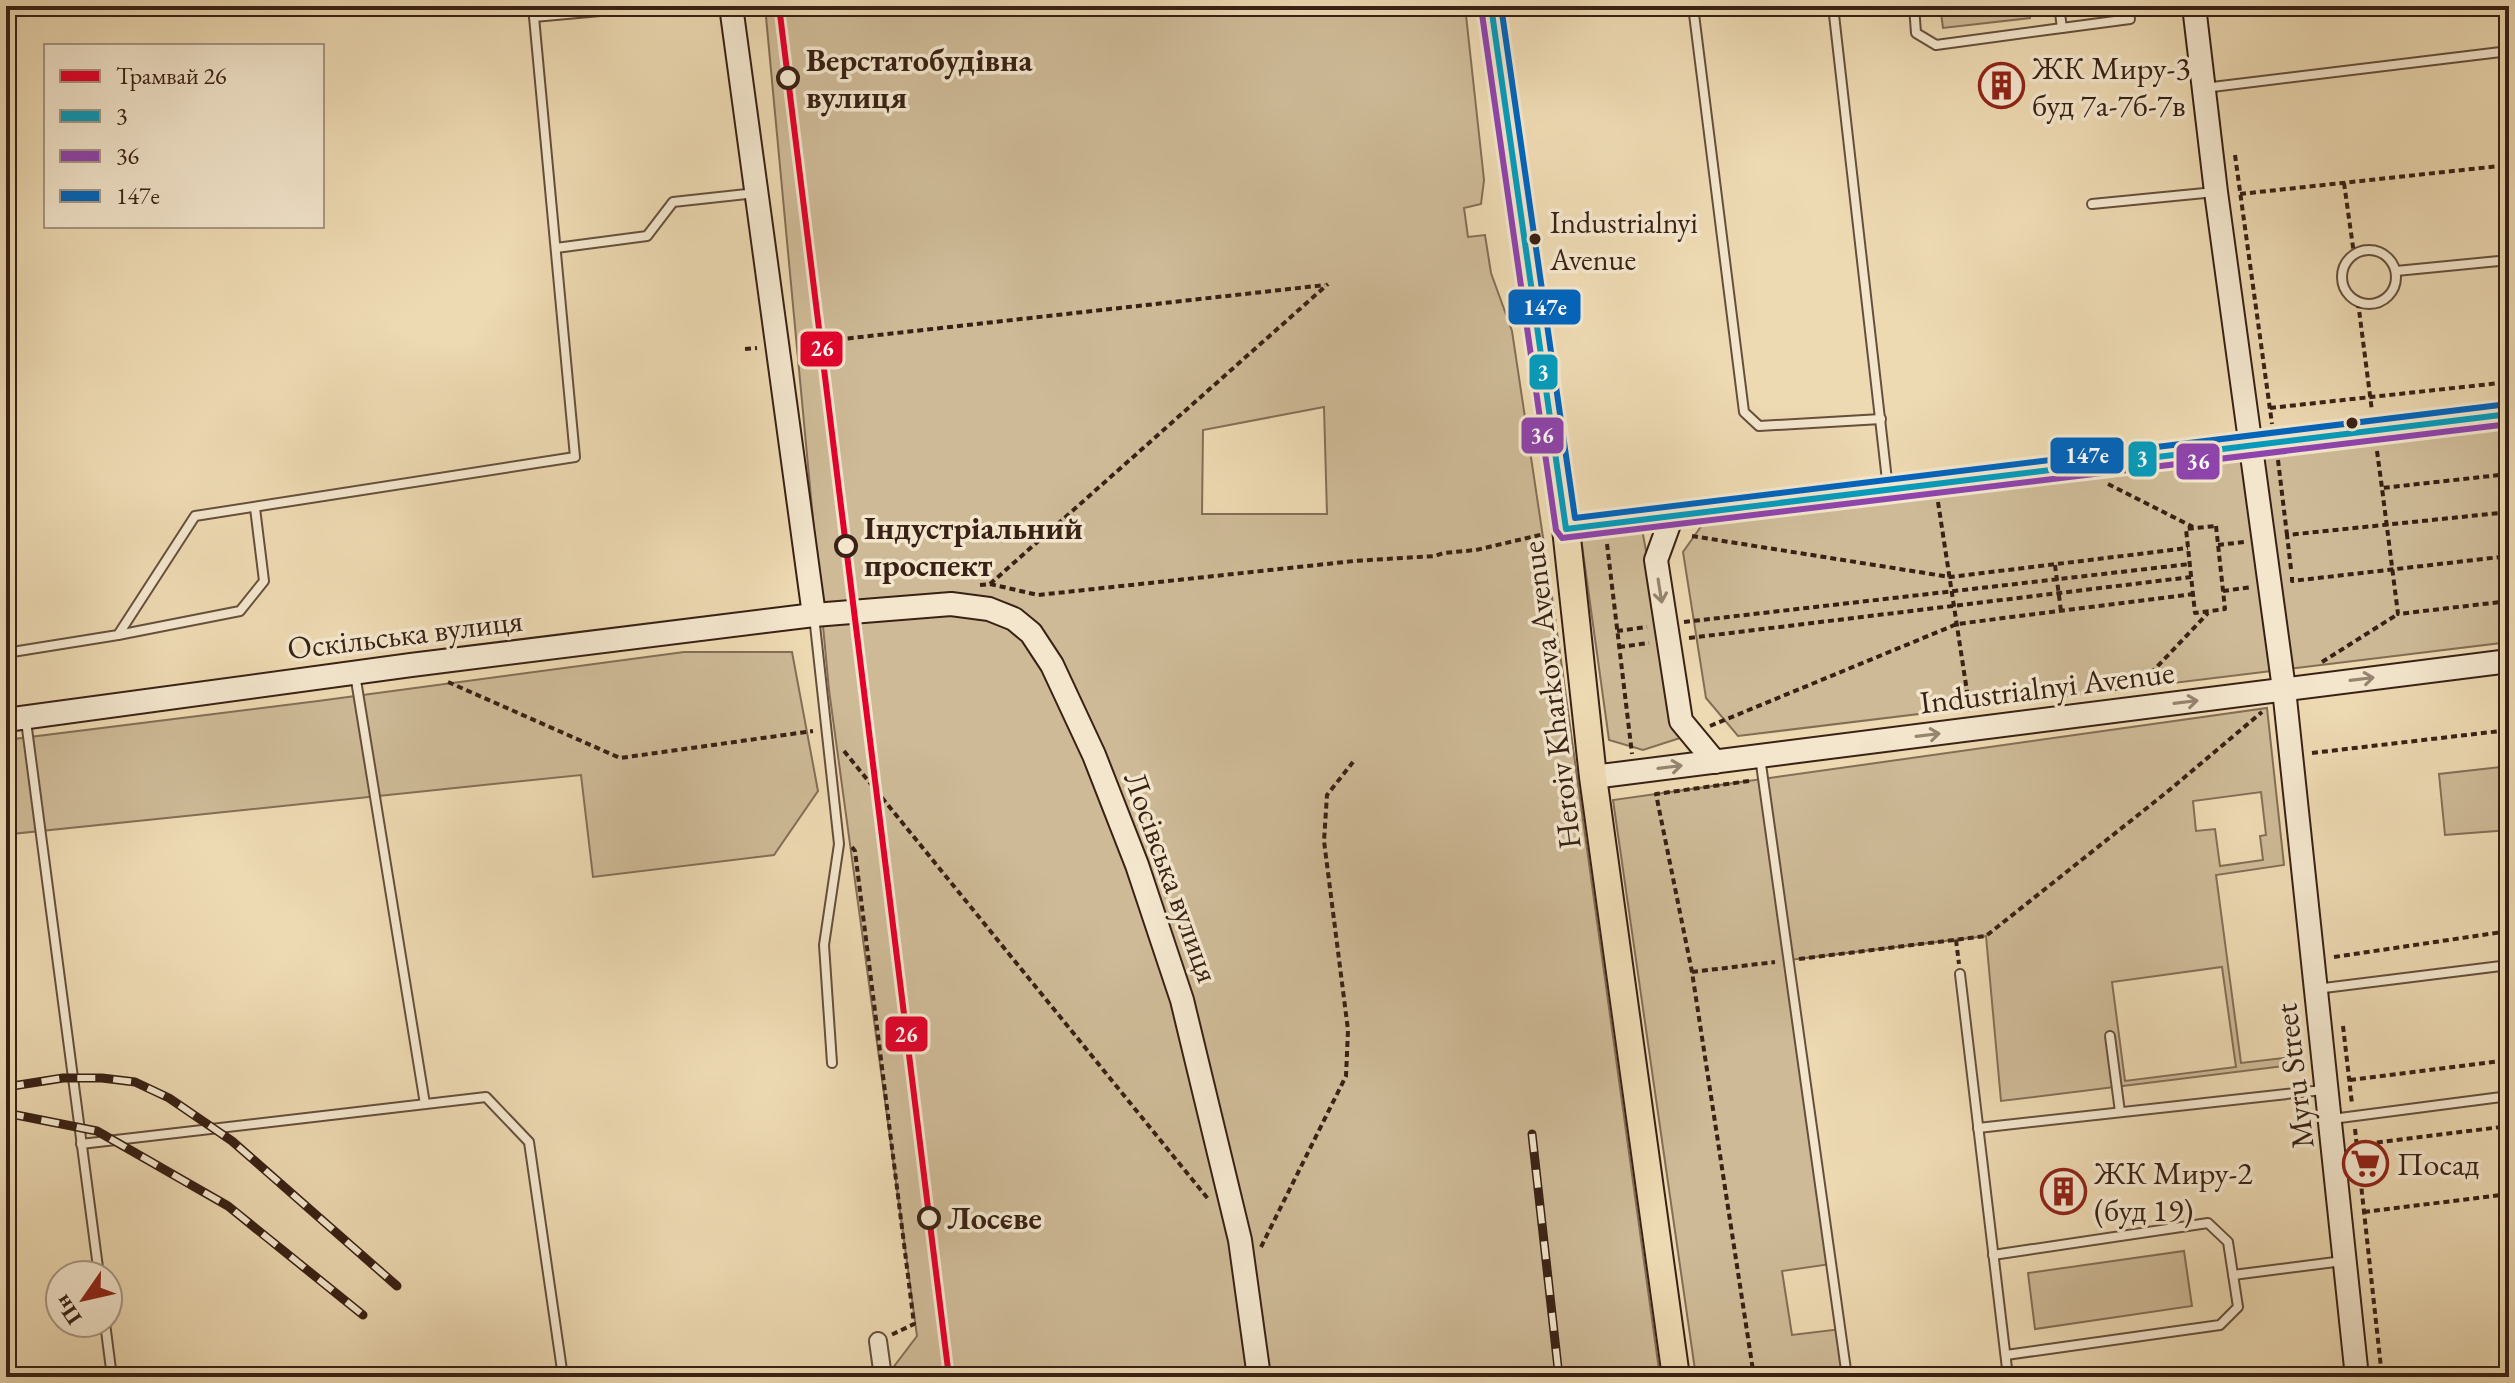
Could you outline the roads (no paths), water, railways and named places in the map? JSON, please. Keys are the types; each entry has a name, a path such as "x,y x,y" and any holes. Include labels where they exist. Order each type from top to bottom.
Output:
{"main road":[{"name":"Heroiv Kharkova Avenue","path":"1491,6 1566,529 1593,777 1676,1377"}],"street":[{"name":"Myru Street","path":"2194,6 2216,192 2284,689 2357,1377"},
{"path":"732,9 814,615"},
{"path":"1566,529 1605,524 1668,524 1888,490 2509,414"},
{"path":"1668,524 1656,560 1681,721 1715,762"},
{"name":"Лосівська вулиця","path":"814,615 951,604 989,609 1014,619 1031,633 1052,665 1100,768 1137,865 1182,1000 1233,1208 1259,1377"},
{"name":"Оскільська вулиця","path":"16,719 411,665 814,615"},
{"name":"Industrialnyi Avenue","path":"1593,777 2509,661"},
{"path":"878,1341 883,1377"}],"lane":[{"path":"118,635 195,516 575,457 532,6"},
{"path":"534,17 655,6"},
{"path":"1693,6 1744,412 1759,426 1881,419"},
{"path":"1833,6 1888,490"},
{"path":"1914,6 1916,33 1936,45 2130,19"},
{"path":"2059,6 2062,28"},
{"path":"2203,88 2509,51"},
{"path":"2092,204 2216,192"},
{"path":"556,248 647,236 673,202 757,193"},
{"path":"2362,250 2379,251 2387,256 2396,271 2394,289 2388,297 2371,304 2358,302 2346,293 2341,276 2347,260 2362,250"},
{"path":"2396,271 2509,260"},
{"path":"6,653 240,611 264,581 255,508"},
{"path":"814,615 839,844 824,945 832,1063"},
{"path":"355,673 425,1104"},
{"path":"16,719 97,1259"},
{"path":"1760,756 1847,1377"},
{"path":"2316,989 2509,965"},
{"path":"1960,974 2008,1377"},
{"path":"2110,1036 2120,1112"},
{"path":"1978,1128 2328,1090"},
{"path":"2332,1119 2509,1096"},
{"path":"81,1144 486,1097 529,1142 563,1377"},
{"path":"1993,1255 2208,1223 2228,1242 2238,1307 2220,1325 2006,1355"},
{"path":"2233,1275 2346,1260"},
{"path":"107,1339 112,1377"}],"railway":[{"path":"6,1087 63,1078 102,1078 135,1082 169,1098 232,1141 397,1286"},
{"path":"6,1113 97,1131 228,1206 363,1315"},
{"path":"1532,1134 1559,1377"}],"tram line":[{"name":"26","path":"779,6 949,1377"}],"place":[{"name":"Верстатобудівна вулиця","path":"788,78"},
{"name":"ЖК Миру-3 буд 7а-7б-7в","path":"2001,86"},
{"name":"Industrialnyi Avenue","path":"1535,239"},
{"name":"Індустріальний проспект","path":"846,546"},
{"name":"Посад","path":"2366,1164"},
{"name":"ЖК Миру-2 (буд 19)","path":"2063,1191"},
{"name":"Лосєве","path":"929,1218"}]}
